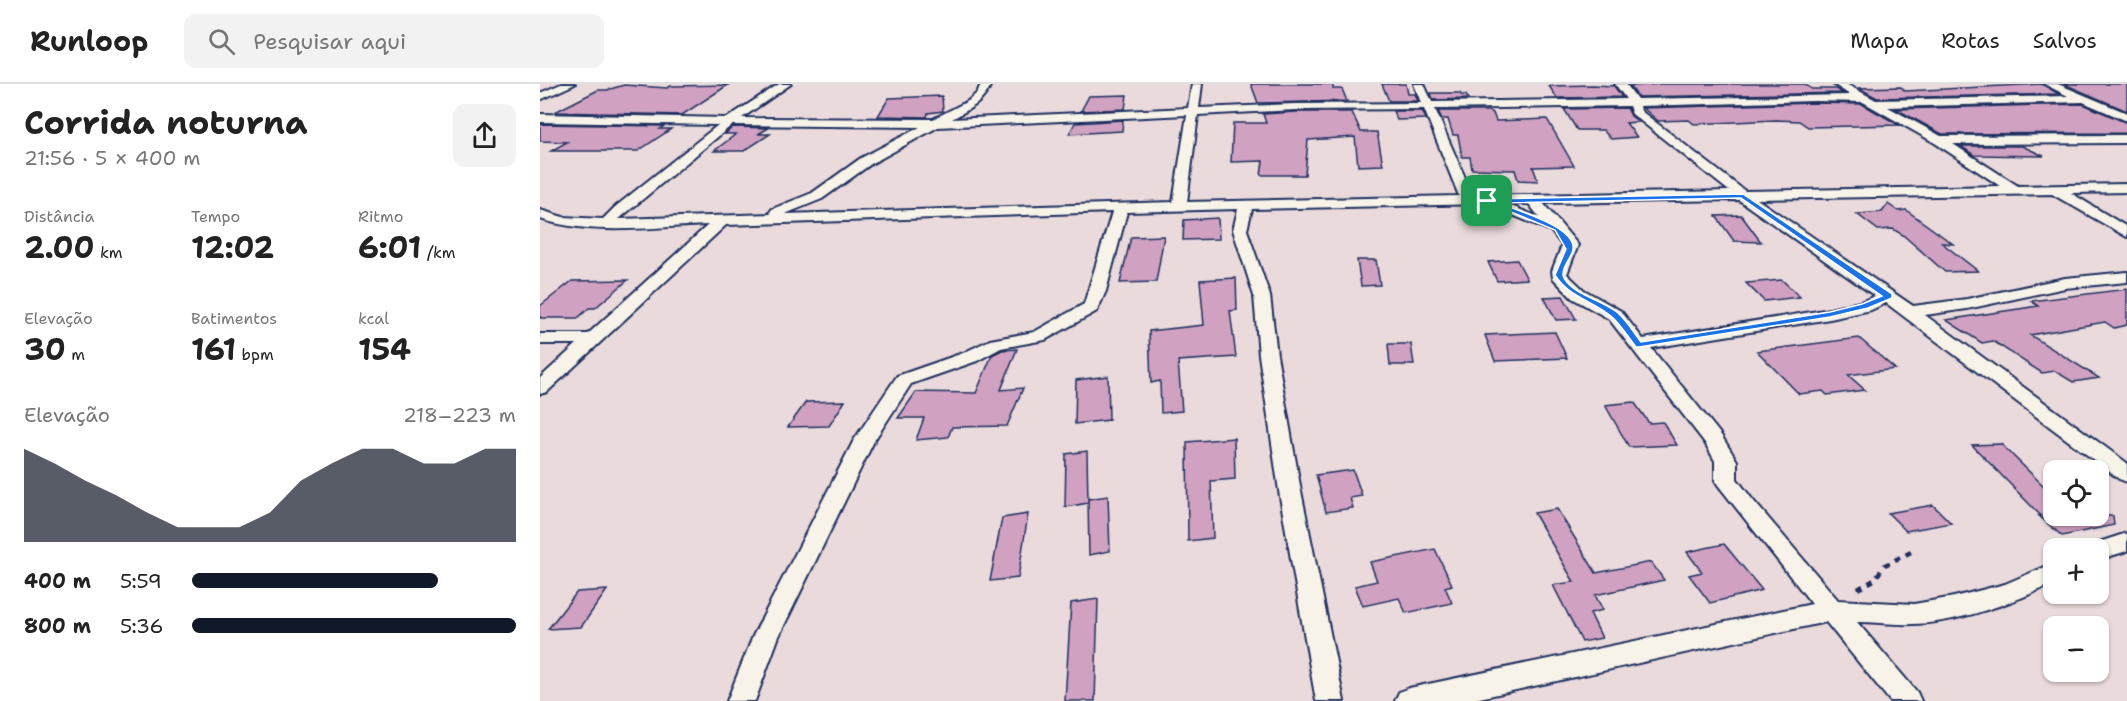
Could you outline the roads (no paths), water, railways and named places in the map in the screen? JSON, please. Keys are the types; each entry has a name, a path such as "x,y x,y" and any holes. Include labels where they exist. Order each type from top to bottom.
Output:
{"street":[{"path":"540,97 570,84"},
{"path":"606,224 620,210 731,120 786,84"},
{"path":"758,219 818,196 866,161 972,103 982,94 986,84"},
{"path":"1179,206 1197,84"},
{"path":"1419,84 1468,201"},
{"path":"1620,84 1634,103 1636,112 1743,196 1889,296 2127,474"},
{"path":"1838,84 1939,140 2015,190"},
{"path":"2049,84 2127,117"},
{"path":"540,118 937,123 1295,107 1430,107 1815,98 1868,102 2115,101"},
{"path":"1939,140 2127,139"},
{"path":"540,214 562,221 606,224 1121,207 2127,188"},
{"path":"2055,189 2127,233"},
{"path":"1487,201 1558,229"},
{"path":"1534,201 1570,245 1560,270 1559,275 1562,281 1578,294 1615,315 1714,440 1726,461 1726,480 1738,497 1907,701"},
{"path":"1246,205 1240,230 1262,296 1268,355 1290,491 1330,701"},
{"path":"741,701 766,636 859,450 904,380 970,357 996,344 1039,336 1091,307 1102,280 1121,207"},
{"path":"540,388 722,221"},
{"path":"1910,312 1967,304 2065,283 2127,277"},
{"path":"1639,345 1830,314 1865,306 1889,296"},
{"path":"540,339 591,339"},
{"path":"2109,547 2127,542"},
{"path":"1409,701 1828,604 1882,613 1924,612 2011,593 2043,577"}]}
